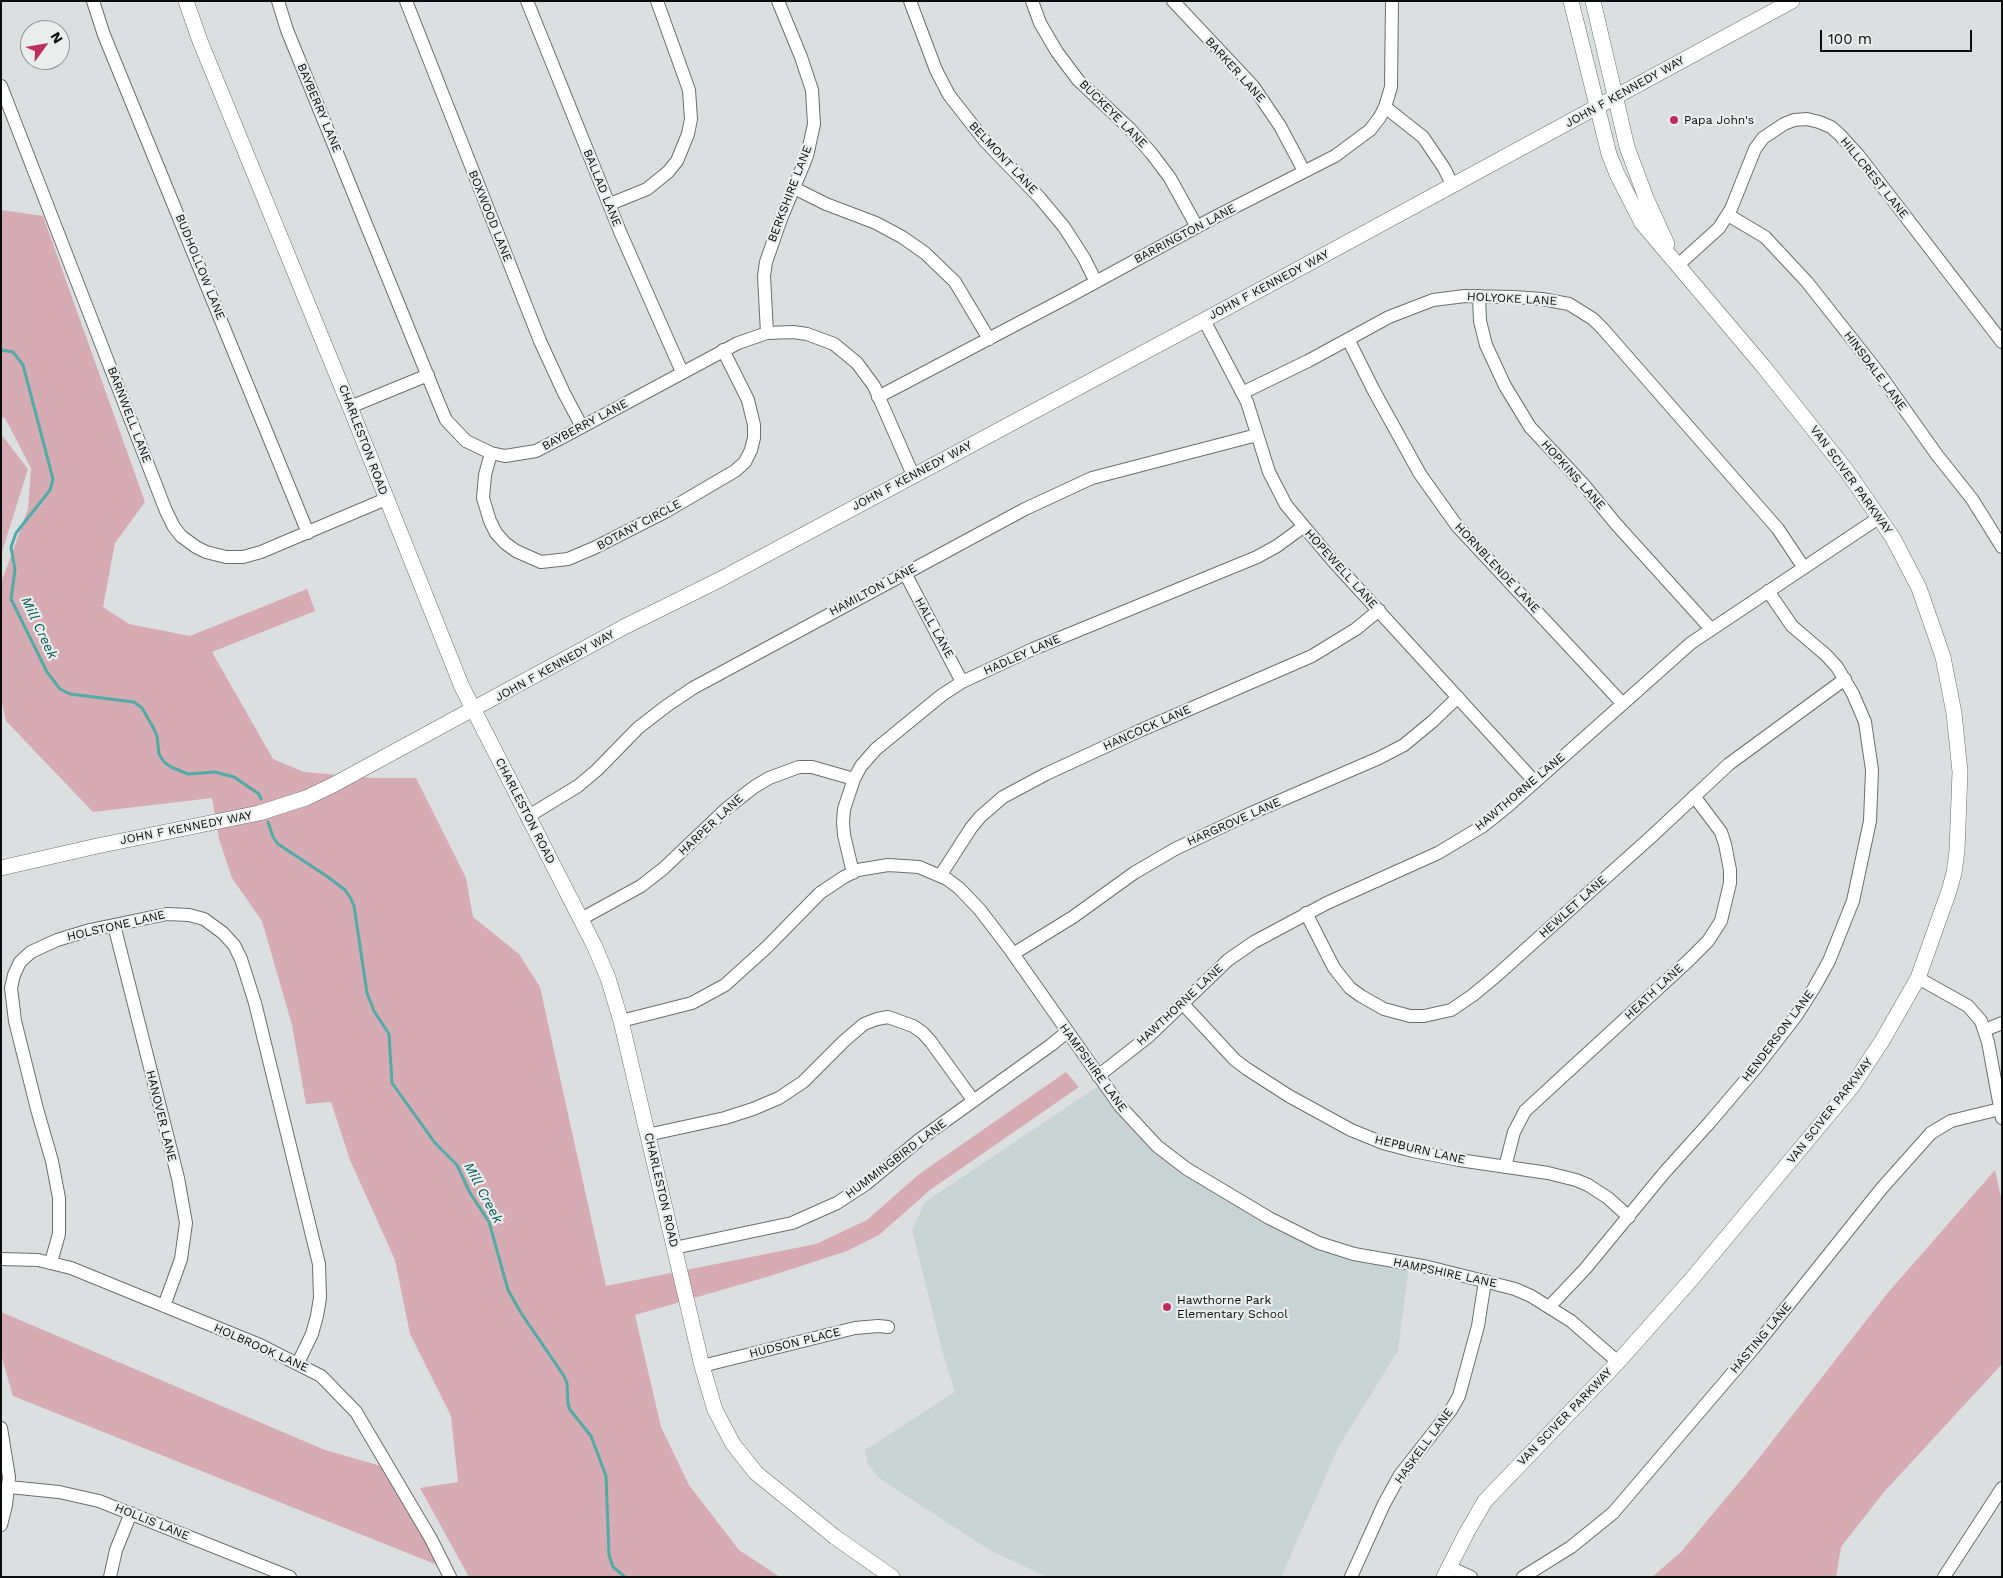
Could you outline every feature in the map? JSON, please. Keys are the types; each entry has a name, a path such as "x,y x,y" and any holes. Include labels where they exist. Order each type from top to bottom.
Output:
{"street":[{"name":"BUDHOLLOW LANE","path":"93,1 104,35 308,532"},
{"name":"CHARLESTON ROAD","path":"186,1 208,60 473,710 581,919 608,978 621,1021 708,1391 715,1410 733,1444 756,1473 835,1536 892,1577"},
{"name":"BAYBERRY LANE","path":"278,1 287,30 446,420 455,431 472,444 490,453 505,456 536,450 723,350 751,337 767,333 793,332 807,334 834,344 857,363 874,386 914,475"},
{"name":"BOXWOOD LANE","path":"406,1 540,341 582,427"},
{"name":"BALLAD LANE","path":"527,1 651,306 682,372"},
{"path":"610,204 647,189 668,172 677,161 688,134 691,119 689,90 657,1"},
{"name":"BERKSHIRE LANE","path":"767,333 764,276 766,262 775,233 811,140 814,124 814,107 807,74 778,1"},
{"name":"BELMONT LANE","path":"910,1 936,70 949,95 984,141 1039,197 1064,227 1084,258 1096,282"},
{"name":"BUCKEYE LANE","path":"1032,1 1044,30 1057,52 1078,80 1130,129 1152,154 1170,178 1197,227"},
{"name":"BARKER LANE","path":"1173,1 1252,86 1280,126 1304,172"},
{"name":"BARRINGTON LANE","path":"878,397 1197,227 1335,156 1370,130 1380,117 1392,87 1392,1"},
{"name":"VAN SCIVER PARKWAY","path":"1446,1572 1485,1501 1618,1362 1725,1241 1851,1088 1882,1041 1918,978 1932,944 1954,873 1957,850 1958,741 1949,683 1936,631 1912,573 1880,517 1794,403 1642,223 1609,154 1571,1"},
{"name":"VAN SCIVER PARKWAY","path":"1592,1 1628,147 1639,182 1654,219 1678,265"},
{"name":"JOHN F KENNEDY WAY","path":"1,868 97,846 247,816 306,798 361,771 624,628 719,580 1204,320 1792,1"},
{"name":"BARNWELL LANE","path":"1,86 166,511 174,527 188,542 206,552 235,557 252,555 386,499"},
{"path":"1385,107 1422,136 1444,168 1452,184"},
{"name":"HILLCREST LANE","path":"1678,265 1719,228 1728,214 1755,149 1763,138 1784,124 1794,120 1807,119 1830,127 1859,156 2002,342"},
{"path":"794,188 826,204 882,226 925,253 955,282 989,339"},
{"name":"HINSDALE LANE","path":"1728,214 1765,238 1803,278 1878,372 1937,455 1972,499 2002,548"},
{"name":"HOLYOKE LANE","path":"1242,394 1418,304 1449,298 1479,296 1556,300 1569,304 1593,319 1778,529 1804,568"},
{"name":"HOPKINS LANE","path":"1479,296 1480,321 1486,345 1505,386 1530,427 1711,629"},
{"name":"HOPEWELL LANE","path":"1204,320 1242,394 1253,419 1276,489 1286,505 1303,527 1534,782"},
{"name":"HORNBLENDE LANE","path":"1348,339 1374,391 1420,474 1457,526 1622,703"},
{"name":"BOTANY CIRCLE","path":"490,453 485,475 483,498 490,522 496,533 505,543 522,554 541,562 568,559 594,548 665,512 736,471 745,462 753,444 754,425 748,400 723,350"},
{"path":"350,407 428,376"},
{"name":"HAMILTON LANE","path":"527,817 578,786 602,765 638,728 678,697 1025,509 1079,483 1128,468 1257,435"},
{"name":"HAWTHORNE LANE","path":"1098,1076 1138,1045 1216,971 1240,951 1268,933 1306,913 1453,844 1496,816 1678,654 1711,629 1880,517"},
{"name":"HADLEY LANE","path":"853,873 844,835 843,822 847,796 854,779 861,766 886,740 942,695 962,682 1033,649 1257,557 1277,546 1303,527"},
{"name":"HALL LANE","path":"905,573 962,682"},
{"name":"HENDERSON LANE","path":"1550,1306 1765,1056 1814,988 1836,946 1853,901 1868,838 1871,804 1871,753 1865,722 1860,707 1845,679 1826,655 1792,626 1768,591"},
{"name":"HANCOCK LANE","path":"940,876 971,828 1002,797 1031,781 1139,731 1312,656 1356,629 1379,610"},
{"name":"HEWLET LANE","path":"1306,913 1334,968 1350,988 1360,996 1384,1009 1410,1016 1424,1016 1451,1010 1481,989 1729,764 1845,679"},
{"name":"HARGROVE LANE","path":"1013,954 1160,857 1246,815 1398,748 1415,736 1458,697"},
{"name":"HARPER LANE","path":"581,919 642,886 664,868 726,809 769,778 799,767 812,767 854,779"},
{"name":"HEATH LANE","path":"1506,1167 1514,1132 1525,1112 1688,961 1708,941 1721,920 1730,884 1730,870 1725,844 1721,832 1694,796"},
{"name":"HAMPSHIRE LANE","path":"621,1021 692,1004 719,989 753,961 820,894 844,876 873,866 903,865 919,867 940,876 959,888 980,910 1120,1106 1157,1146 1203,1180 1286,1227 1319,1243 1354,1254 1428,1267 1515,1289 1550,1306 1571,1321 1618,1362"},
{"name":"HOLSTONE LANE","path":"51,1262 59,1234 59,1198 52,1161 15,1021 11,988 14,975 20,962 31,952 57,940 167,914 178,913 197,917 224,933 234,945 241,959 254,1003 319,1264 320,1298 312,1334 298,1362"},
{"name":"HANOVER LANE","path":"114,925 178,1178 186,1223 181,1259 164,1306"},
{"path":"1918,978 1968,1006 1980,1021 1984,1030 2001,1114"},
{"name":"HEPBURN LANE","path":"1182,1004 1236,1060 1248,1069 1289,1096 1367,1137 1398,1148 1459,1160 1555,1174 1576,1180 1588,1185 1608,1198 1628,1217"},
{"path":"647,1135 725,1118 772,1101 803,1082 859,1028 877,1019 888,1017 913,1026 923,1033 973,1100"},
{"path":"1984,1030 2002,1023"},
{"name":"HUMMINGBIRD LANE","path":"674,1248 792,1223 822,1211 866,1184 906,1150 1067,1032"},
{"name":"HASTING LANE","path":"1523,1577 1572,1547 1613,1513 1753,1348 1882,1188 1931,1133 1956,1119 2001,1114"},
{"name":"HOLBROOK LANE","path":"1,1259 38,1260 70,1268 298,1362 321,1376 356,1412 431,1539 450,1577"},
{"name":"HASKELL LANE","path":"1351,1577 1384,1504 1400,1475 1446,1416 1459,1396 1478,1326 1485,1281"},
{"name":"HUDSON PLACE","path":"702,1366 855,1328 888,1327"},
{"path":"1,1428 8,1462 9,1487 1,1525"},
{"name":"HOLLIS LANE","path":"9,1487 72,1494 99,1501 290,1577"},
{"path":"1944,1577 2002,1488"},
{"path":"110,1577 116,1550 131,1514"},
{"path":"1446,1572 1471,1577"}],"shaded area":[{"path":"1,210 43,216 145,502 115,543 103,607 129,624 190,636 307,589 315,611 212,652 273,759 304,772 373,778 416,778 466,878 473,917 519,954 540,987 606,1286 816,1244 867,1220 918,1175 1066,1072 1079,1087 930,1190 879,1235 847,1251 770,1276 635,1315 661,1427 689,1485 739,1550 780,1577 469,1577 420,1488 458,1482 451,1416 410,1334 395,1260 350,1160 331,1102 306,1104 292,1025 262,921 232,878 219,839 212,798 93,812 6,721 1,699 1,583 28,509 31,468 5,418 1,417"},
{"path":"1,434 28,469 1,555"},
{"name":"Hawthorne Park Elementary School","path":"1103,1083 1148,1137 1302,1235 1409,1265 1398,1350 1338,1448 1281,1577 1048,1577 991,1551 879,1478 868,1464 865,1450 955,1392 942,1350 912,1230 925,1202"},
{"path":"1995,1170 2002,1202 2002,1364 1884,1492 1841,1547 1836,1577 1652,1577 1681,1552 1752,1467 1886,1295"},
{"path":"1,1312 325,1450 381,1466 440,1566 13,1396 1,1355"}],"waterway":[{"name":"Mill Creek","path":"1,350 13,352 23,365 53,479 50,490 16,533 11,547 15,570 11,599 47,672 60,689 70,694 134,702 142,708 154,729 157,736 159,754 164,762 188,774 215,772 234,777 259,794 261,799"},
{"name":"Mill Creek","path":"268,822 273,837 278,844 328,877 345,890 351,899 354,906 367,993 374,1011 389,1034 392,1083 435,1143 457,1165 470,1193 489,1222 508,1290 521,1313 564,1376 567,1383 570,1410 591,1436 606,1476 609,1555 613,1567 625,1577"}],"place":[{"name":"Papa John's","path":"1674,120"},
{"name":"Hawthorne Park Elementary School","path":"1167,1307"}]}
